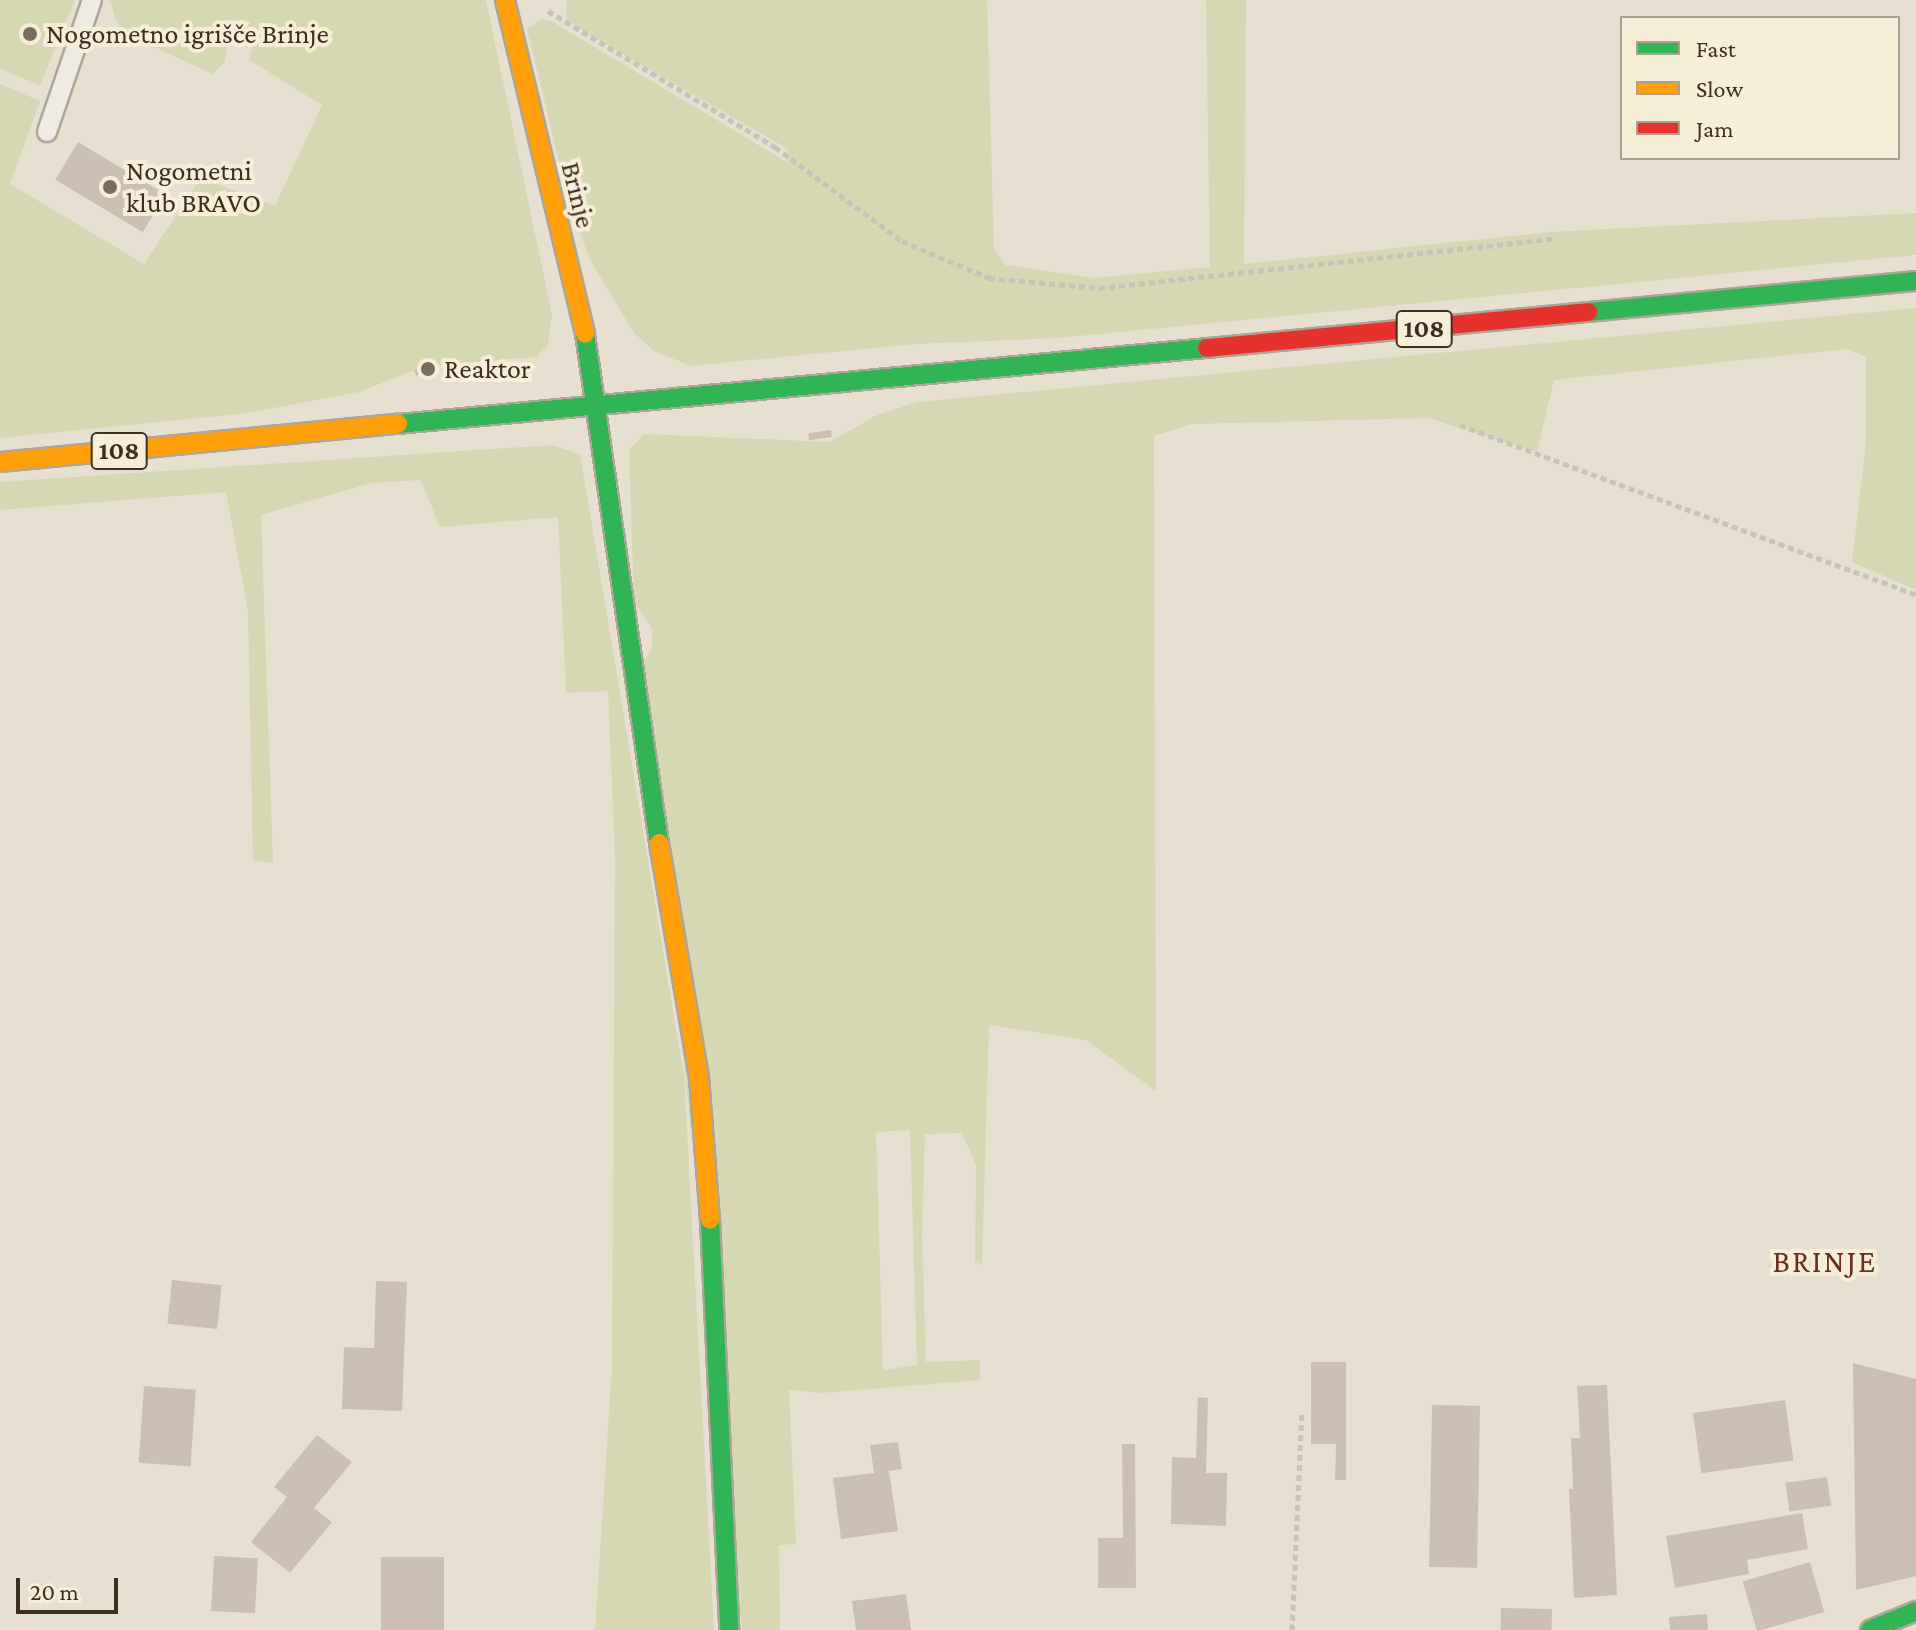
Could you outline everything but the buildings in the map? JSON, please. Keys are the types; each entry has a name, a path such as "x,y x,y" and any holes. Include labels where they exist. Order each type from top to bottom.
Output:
{"main road":[{"name":"Brinje","path":"505,0 596,404 637,715 699,1077 712,1239 729,1630"},
{"name":"108","path":"0,462 596,404 787,391 1916,281"},
{"path":"1870,1630 1916,1611"}],"lane":[{"path":"47,132 92,0"}],"path":[{"path":"544,8 613,55 775,147 902,241 989,278 1099,288 1552,239"},
{"path":"1460,425 1916,595"},
{"path":"1292,1630 1302,1413"}],"green space":[{"name":"Nogometno igrišče Brinje","path":"0,0 75,0 40,85 0,69"},
{"path":"110,0 486,0 552,315 548,345 536,357 425,366 359,392 247,413 0,438 0,84 40,101 10,184 144,264 201,178 275,206 322,105 249,60 255,38 228,37 225,62 212,74 127,34 116,21"},
{"path":"567,0 987,0 994,248 1005,265 1094,278 1210,267 1206,0 1246,0 1244,264 1550,232 1916,213 1916,255 1058,338 914,344 691,366 654,351 634,333 592,263 572,214 527,29 541,19 551,21 787,162 788,149 583,31 566,19"},
{"path":"1916,308 1916,590 1852,562 1866,443 1866,357 1846,349 1554,380 1537,452 1428,418 1192,424 1154,436 1156,1091 1086,1040 989,1025 982,1266 975,1261 976,1165 962,1133 925,1134 922,1233 926,1362 980,1360 980,1380 821,1393 789,1390 796,1544 779,1545 780,1630 742,1630 643,664 652,648 652,628 634,602 629,450 644,434 830,442 875,416 917,402","holes":["910,1130 917,1365 883,1370 876,1132"]},
{"path":"552,445 580,454 684,1076 714,1630 595,1630 612,1367 615,857 608,691 566,693 558,517 440,527 421,480 371,483 261,515 273,863 253,860 248,611 226,492 0,510 0,482"}],"traffic: fast":[{"path":"1588,312 1916,281"},
{"path":"585,334 659,843"},
{"path":"398,424 1207,348"},
{"path":"710,1220 729,1630"},
{"path":"1870,1630 1916,1611"}],"traffic: slow":[{"path":"505,0 585,334"},
{"path":"0,462 398,424"},
{"path":"659,843 699,1077 710,1220"}],"traffic: jam":[{"path":"1207,348 1588,312"}],"place":[{"name":"Nogometno igrišče Brinje","path":"30,34"},
{"name":"Nogometni klub BRAVO","path":"110,187"},
{"name":"Reaktor","path":"428,369"}],"district":[{"name":"BRINJE","path":"1825,1261"}]}
